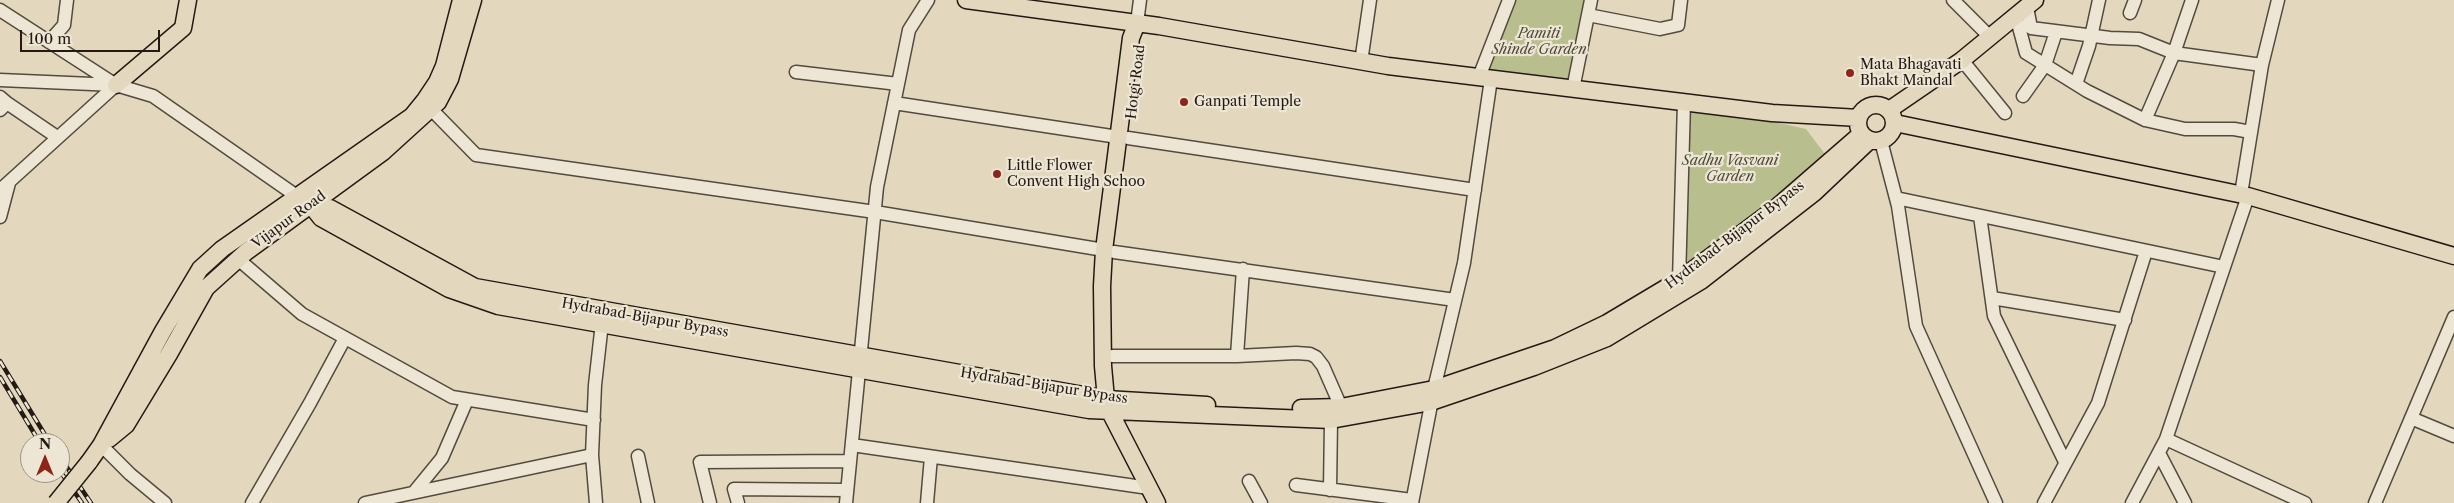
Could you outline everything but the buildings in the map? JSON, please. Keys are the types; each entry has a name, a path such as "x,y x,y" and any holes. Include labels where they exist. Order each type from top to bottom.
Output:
{"main road":[{"path":"116,85 183,28 188,0"},
{"name":"Vijapur Road","path":"101,445 126,425 206,288 304,200 412,116 425,100 438,82 444,66 461,0"},
{"name":"Vijapur Road","path":"56,503 101,445 163,330 200,269 222,249 383,152 431,109 438,102 450,79 473,0"},
{"path":"966,0 1014,8 1137,23 1361,62 1772,113 1868,133 1891,134 1892,117 2026,8"},
{"name":"Hotgi Road","path":"1137,23 1142,40 1123,137 1109,251 1102,286 1113,406 1157,503"},
{"path":"1432,395 1534,367 1607,338 1701,281 1814,193 1868,133 1866,108 1872,106 1884,107 1892,117 2244,195 2454,256"},
{"name":"Hydrabad-Bijapur Bypass","path":"304,200 330,208 475,287 859,362 1089,410 1113,406 1282,409 1336,413 1432,395 1555,348 1607,323 1679,280 1777,207 1868,133"},
{"path":"304,200 321,218 449,289 498,306 859,362"},
{"name":"Hotgi Road","path":"1109,251 1113,406 1167,503"}],"street":[{"path":"49,42 64,25 67,0"},
{"path":"846,503 877,187 909,30 928,0"},
{"path":"1137,23 1140,0"},
{"path":"1361,62 1370,0"},
{"path":"1296,485 1412,501 1432,395 1464,263 1474,190 1485,78 1509,0"},
{"path":"1573,89 1591,0"},
{"path":"1588,15 1660,29 1678,25 1682,0"},
{"path":"1953,0 1991,38"},
{"path":"2076,84 2091,36 2099,0"},
{"path":"2130,13 2135,0"},
{"path":"2145,120 2174,53 2192,0"},
{"path":"2132,503 2160,455 2224,267 2244,195 2251,132 2262,65 2278,0"},
{"path":"2026,8 2031,28 2091,36 2139,39 2174,53 2262,65"},
{"path":"2026,8 2026,53 2076,84 2145,120 2185,129 2234,129 2251,132"},
{"path":"0,10 116,85"},
{"path":"2023,96 2045,65 2056,32"},
{"path":"1962,60 2005,113"},
{"path":"796,72 898,84"},
{"path":"0,80 116,85 153,96 304,200"},
{"path":"0,217 4,187 116,85"},
{"path":"1679,280 1684,102"},
{"path":"2,103 57,137"},
{"path":"894,103 1474,190"},
{"path":"431,109 476,155 875,212 1109,251 1455,300"},
{"path":"1868,133 1896,198 1916,326 1996,503"},
{"path":"1896,198 2224,267"},
{"path":"1980,216 1994,316 2065,462"},
{"path":"2044,503 2098,403 2146,251"},
{"path":"238,259 302,314 452,397 594,420"},
{"path":"1236,356 1243,269"},
{"path":"1992,298 2124,320"},
{"path":"2378,502 2454,317"},
{"path":"596,503 592,455 595,385 602,323"},
{"path":"252,503 345,338"},
{"path":"1112,356 1236,356 1296,353 1316,357 1323,366 1336,413 1330,490"},
{"path":"407,496 442,458 467,400"},
{"path":"2411,418 2454,436"},
{"path":"2166,439 2305,503"},
{"path":"101,445 130,474 165,503"},
{"path":"852,446 1149,488"},
{"path":"365,503 407,496 592,455"},
{"path":"2160,455 2185,503"},
{"path":"638,456 648,503"},
{"path":"927,503 931,457"},
{"path":"710,503 700,462 850,461"},
{"path":"1249,481 1261,503"},
{"path":"738,503 734,488 847,490"}],"green space":[{"name":"Pamiti Shinde Garden","path":"1509,0 1591,0 1573,89 1479,77"},
{"name":"Sadhu Vasvani Garden","path":"1684,102 1806,129 1825,154 1802,182 1685,275 1675,178"}],"railway":[{"path":"0,361 44,433"},
{"path":"0,377 34,433"},
{"path":"70,472 91,503"},
{"path":"68,483 82,503"}],"place":[{"name":"Mata Bhagavati Bhakt Mandal","path":"1850,73"},
{"name":"Ganpati Temple","path":"1184,102"},
{"name":"Little Flower Convent High Schoo","path":"997,174"}]}
